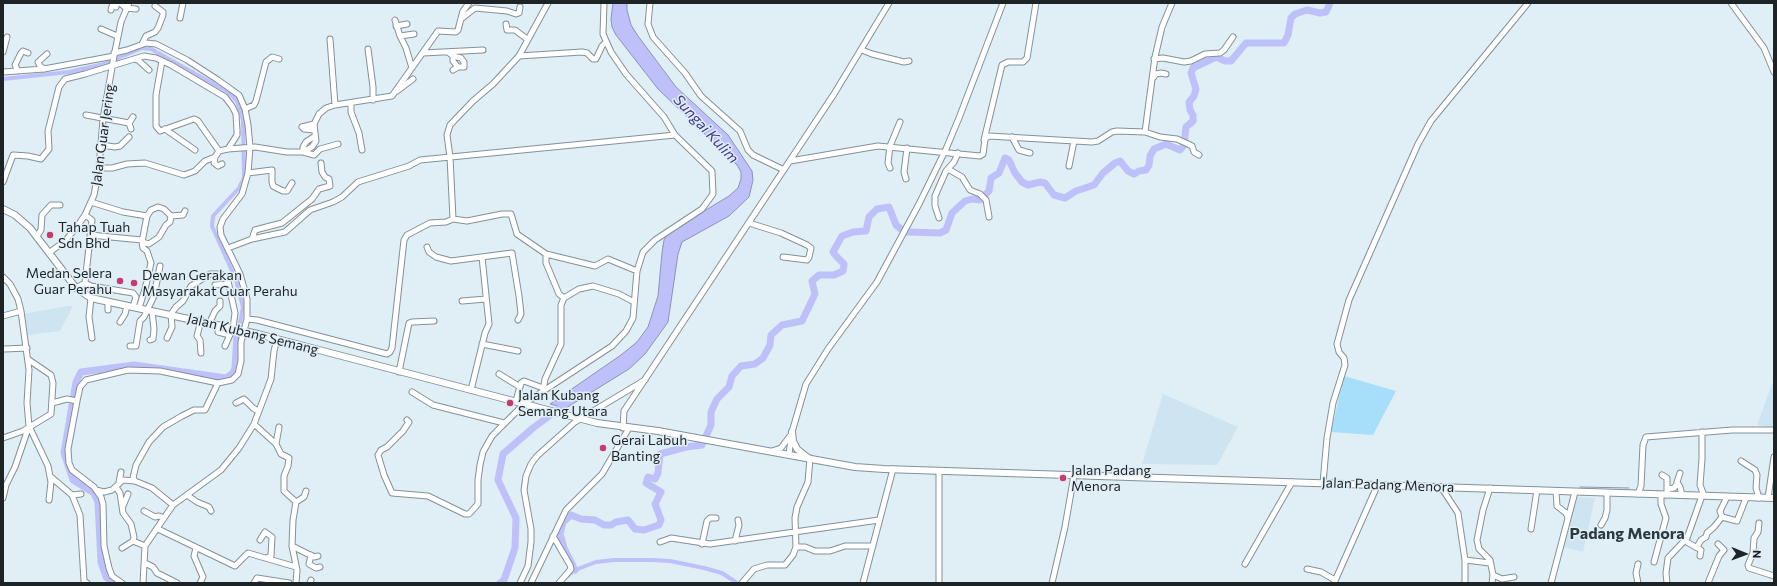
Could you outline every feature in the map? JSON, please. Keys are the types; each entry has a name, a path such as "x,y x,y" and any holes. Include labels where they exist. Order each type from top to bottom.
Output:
{"main road":[{"name":"Jalan Kubang Semang","path":"3,209 15,215 37,236 76,288 91,298 244,330 399,372 576,417"},
{"name":"Jalan Padang Menora","path":"576,417 626,428 696,438 856,466 893,470 1378,484 1638,494 1665,493 1702,496 1771,498"},
{"path":"792,432 793,441 797,449 803,455 810,458"}],"street":[{"path":"110,10 112,6 116,7 117,3"},
{"path":"120,3 136,9"},
{"path":"180,18 183,3"},
{"path":"396,92 438,31 456,32 463,12 469,3"},
{"path":"453,219 450,157 447,135 450,125 493,84 519,56 548,3"},
{"path":"407,420 409,422 403,431 387,447 381,450 378,455 384,476 392,493 428,496 465,514 469,514 478,504 478,480 483,452 492,436 525,403 612,346 626,331 632,318 637,271 643,252 648,246 702,209 713,194 714,188 712,172 676,135 664,117 616,61 606,42 602,25 604,3"},
{"path":"650,3 648,24 653,36 685,73 701,96 740,131 748,150 754,155 784,170"},
{"path":"531,583 566,510 602,474 626,428 624,411 862,50 889,3"},
{"path":"772,451 781,448 788,441 806,384 828,349 877,282 945,152 1003,3"},
{"path":"980,156 999,72 1004,63 1026,61 1036,3"},
{"path":"1145,132 1154,59 1162,27 1172,3"},
{"path":"1323,483 1327,438 1332,410 1338,382 1345,365 1344,358 1339,352 1337,344 1349,300 1418,144 1431,121 1528,3"},
{"path":"1731,3 1764,48 1774,72"},
{"name":"Jalan Guar Jering","path":"50,252 65,240 76,228 91,202 97,184 103,119 117,36 128,6"},
{"path":"142,44 146,36 155,32 158,28 163,15 163,12 155,6"},
{"path":"461,19 475,8 507,11 516,14 519,13 520,8"},
{"path":"395,20 412,68"},
{"path":"396,26 407,24"},
{"path":"506,24 507,30 514,30 527,39"},
{"path":"101,29 117,36"},
{"path":"400,36 414,34"},
{"path":"1154,59 1164,58 1184,62 1192,61 1205,54 1220,53 1224,50 1233,37"},
{"path":"3,52 7,38"},
{"path":"330,39 335,105"},
{"path":"519,56 582,52 588,54 593,59 596,59 599,50 606,42"},
{"path":"4,70 18,71 44,69 114,54 142,44 156,44 187,60 239,95 245,109 248,125 248,173 242,194 222,219 220,227 221,235 240,274 247,299 247,319 238,374 232,380 218,383 160,371 128,370 86,380 80,387 76,401 68,449 69,463 72,470 96,490 103,504 104,546 108,568 112,576 122,583"},
{"path":"368,49 373,87 373,100"},
{"path":"423,53 483,50"},
{"path":"862,50 904,62 909,61"},
{"path":"18,71 15,65 21,54 23,51 28,53"},
{"path":"448,52 453,56 461,58 464,62 464,67 458,67 453,70"},
{"path":"44,69 38,62 47,54"},
{"path":"3,182 13,155 41,159 49,149 48,131 59,87 64,79 85,74 133,58 150,56 162,61 225,97 236,114 237,135 228,149"},
{"path":"245,109 254,105 256,101 266,62 272,57 279,58"},
{"path":"133,58 138,60 149,70"},
{"path":"162,61 156,94 156,126 160,131 194,119 198,121 219,151"},
{"path":"1152,78 1156,74 1166,74"},
{"path":"303,152 312,147 316,141 314,127 319,114 326,108 335,105 388,98 413,79"},
{"path":"351,103 351,112 359,133 362,150"},
{"path":"86,115 129,123"},
{"path":"129,123 133,117"},
{"path":"890,168 888,163 890,146 900,122"},
{"path":"129,123 131,129"},
{"path":"165,129 195,150"},
{"path":"980,156 983,154 985,140 988,136 1098,141 1112,132 1117,131 1145,132 1160,137 1177,139 1192,146 1194,152 1199,155"},
{"path":"228,248 252,240 285,232 310,210 333,202 342,197 361,181 408,166 420,160 676,135"},
{"path":"101,145 116,147 120,146 129,137"},
{"path":"1012,137 1019,150 1030,153"},
{"path":"1069,166 1069,159 1074,141"},
{"path":"222,164 218,166 214,163 215,157 219,151 228,149 249,147 287,152 303,152 314,155 320,149 338,144"},
{"path":"790,160 856,148 890,146 980,156"},
{"path":"906,179 904,172 907,148"},
{"path":"939,218 935,206 938,186 954,162 958,153"},
{"path":"99,168 112,168 127,164 145,163 184,175 195,171 205,161 215,157"},
{"path":"252,240 255,230 282,223 312,199 319,189 328,188 330,186 329,179 324,177 322,172 321,163"},
{"path":"948,169 962,177 970,190 985,198 988,202 989,217"},
{"path":"248,173 272,170 272,182 274,186 283,191 287,191 292,183"},
{"path":"91,202 123,212 147,216"},
{"path":"37,236 41,230 42,215 51,204 60,205"},
{"path":"136,307 145,289 151,263 147,251 143,248 142,241 147,216 151,210 158,206 172,216 183,215 185,211"},
{"path":"85,214 97,225"},
{"path":"247,319 257,320 387,354 392,348 404,240 408,235 430,223 446,222 453,219 467,221 502,214 511,214 517,234 546,254 596,266 608,259 637,271"},
{"path":"90,235 142,241 149,244 159,236 166,224 170,222 172,216"},
{"path":"85,283 92,220"},
{"path":"749,222 781,232 811,248 810,257 806,260 783,257"},
{"path":"427,247 429,252 436,257 450,261 512,253 521,314 518,320"},
{"path":"546,254 546,263 559,294 564,298"},
{"path":"471,390 482,344 490,324 482,257"},
{"path":"130,346 136,346 140,320 144,318 150,310 160,266"},
{"path":"167,338 172,327 171,314 183,301 191,286 210,274 221,274 228,281 234,313 233,328 225,346"},
{"path":"3,277 10,284 18,299 21,311 29,360 27,403 29,426 48,466 51,477 49,500"},
{"path":"215,285 226,284 228,281"},
{"path":"85,283 91,286 135,294 136,307"},
{"path":"76,288 85,283"},
{"path":"543,390 546,379 561,344 561,305 564,298 579,289 592,286 620,294 634,302"},
{"path":"91,298 89,318 92,338"},
{"path":"11,300 18,299"},
{"path":"462,301 486,299"},
{"path":"210,322 215,311 220,306 220,301"},
{"path":"108,302 108,310"},
{"path":"120,322 125,314 127,306"},
{"path":"150,310 154,329 153,339 150,340"},
{"path":"3,316 21,311"},
{"path":"201,320 197,336 200,340 201,353"},
{"path":"399,372 409,323 434,320"},
{"path":"220,325 218,332 230,335"},
{"path":"143,583 145,546 158,529 164,518 174,505 221,470 239,448 254,424 272,379 274,351 277,339"},
{"path":"482,344 518,351"},
{"path":"4,349 27,348"},
{"path":"3,438 23,431 38,420 50,416 53,383 51,375 29,360"},
{"path":"498,374 520,387"},
{"path":"520,583 528,566 531,542 531,529 524,490 526,476 531,464 537,456 575,422 645,380"},
{"path":"516,401 521,383 524,381 543,390"},
{"path":"135,481 133,478 136,465 149,442 163,428 182,416 194,410 205,410 218,383"},
{"path":"412,392 433,405 504,423"},
{"path":"52,403 67,399 76,401"},
{"path":"236,403 244,399 258,411"},
{"path":"254,424 276,444 281,454 289,458 284,476 284,491 296,502"},
{"path":"3,498 6,485 15,467 29,426"},
{"path":"276,444 279,427"},
{"path":"1638,494 1641,486 1643,444 1646,437 1702,432 1774,430"},
{"path":"789,454 792,432"},
{"path":"1668,583 1666,573 1668,558 1685,541 1703,493 1700,485 1702,432"},
{"path":"1771,498 1774,457"},
{"path":"743,582 754,569 767,565 786,566 794,555 796,546 795,518 797,507 808,482 810,458"},
{"path":"1741,460 1755,470 1757,475 1756,488 1759,498"},
{"path":"863,583 893,470"},
{"path":"939,471 939,583"},
{"path":"96,490 104,492 112,490 119,482 121,472"},
{"path":"1665,493 1674,488 1677,484 1680,473"},
{"path":"1052,583 1065,527 1074,475"},
{"path":"1654,562 1666,518 1661,504 1665,493 1667,478 1662,475"},
{"path":"51,477 72,495 80,515 84,582"},
{"path":"119,482 123,480 135,481 152,488 174,505"},
{"path":"1245,564 1292,482"},
{"path":"1307,569 1321,572 1334,581 1378,484"},
{"path":"1677,484 1680,487 1682,495"},
{"path":"116,487 120,493 123,513 131,524 134,537 133,541"},
{"path":"1441,487 1458,513 1465,560 1465,583"},
{"path":"1490,488 1483,510 1477,540 1479,549 1487,557 1490,563 1493,575 1492,583"},
{"path":"1531,529 1537,490"},
{"path":"296,583 296,567 292,546 292,520 296,502 304,497 306,491"},
{"path":"1556,491 1557,506 1566,513 1568,518"},
{"path":"1551,583 1575,492"},
{"path":"1601,526 1605,518 1607,493"},
{"path":"72,495 80,494"},
{"path":"123,513 123,505 128,494"},
{"path":"187,495 197,502 209,507 211,511"},
{"path":"1722,517 1720,511 1727,497"},
{"path":"1722,517 1737,521 1746,498"},
{"path":"144,511 155,517 159,516 164,518"},
{"path":"1697,547 1701,540 1705,538 1722,517"},
{"path":"702,544 708,521 710,518 716,518"},
{"path":"735,541 739,525 738,520"},
{"path":"660,542 671,538 702,544 735,541 879,520"},
{"path":"1759,523 1758,532 1754,538 1753,554 1748,565 1749,568 1774,576"},
{"path":"158,529 235,566 248,553 296,567"},
{"path":"260,540 265,532 272,537 271,556 266,558"},
{"path":"553,536 571,569 559,583"},
{"path":"133,541 145,546"},
{"path":"122,548 133,541"},
{"path":"1685,541 1701,550 1700,556"},
{"path":"1708,583 1719,556 1724,550 1718,544"},
{"path":"292,546 311,555 318,556"},
{"path":"796,546 805,547 815,551 830,551 846,546 873,546"},
{"path":"196,548 194,556 203,577 200,583"},
{"path":"311,555 309,564 316,568 320,567"},
{"path":"1465,560 1490,563"},
{"path":"145,563 153,567 157,573 176,583"},
{"path":"1638,564 1636,573 1638,583"},
{"path":"1493,575 1502,579 1514,577"},
{"path":"254,583 257,578 288,583"}],"shaded area":[{"path":"73,306 60,331 28,335 23,314"},
{"path":"1344,376 1396,391 1373,435 1331,432"},
{"path":"1774,383 1774,428 1757,425 1772,384"},
{"path":"1163,394 1238,427 1217,465 1142,464"},
{"path":"1576,497 1595,498 1583,552 1563,547"}],"water":[{"path":"613,3 627,3 627,10 631,25 638,36 676,87 728,135 752,171 753,180 749,197 729,216 682,242 678,254 668,322 645,354 629,369 566,408 550,404 621,355 637,342 648,327 658,296 664,240 668,233 729,196 738,188 741,179 741,172 737,165 658,89 616,35 612,27 611,19"}],"waterway":[{"path":"908,232 940,233 946,230 952,213 965,201 972,199 980,200 989,191 991,178 999,173 1005,158 1009,160 1015,173 1022,182 1028,185 1040,182 1045,183 1054,195 1065,198 1076,191 1094,185 1103,173 1115,163 1120,161 1128,171 1134,174 1139,171 1146,170 1149,165 1150,156 1154,149 1166,144 1180,150 1184,145 1186,127 1193,121 1193,115 1190,110 1189,102 1194,96 1196,89 1191,73 1193,68 1216,57 1225,61 1231,61 1246,43 1284,43 1288,35 1291,18 1295,14 1307,10 1320,13 1326,12 1330,3"},
{"path":"3,79 69,72 104,64 142,48 151,49 228,92 237,101 243,120 244,178 239,188 213,216 212,226 236,280 243,307 240,323"},
{"path":"575,570 564,548 560,534 563,522 571,515 581,519 595,520 604,525 611,525 616,522 628,520 635,529 644,530 659,525 661,520 655,504 661,492 646,483 648,477 655,479 658,473 660,454 686,447 702,445 711,425 711,412 717,399 729,387 732,376 741,366 755,364 763,358 770,345 771,335 782,325 802,321 815,294 812,281 819,275 834,275 843,271 844,264 833,252 842,236 853,232 866,231 869,217 877,209 889,207 896,225 902,230"},
{"path":"113,583 106,577 101,562 98,502 94,493 73,480 64,453 76,382 81,372 134,365 226,378 233,373 235,368 237,335"},
{"name":"Sungai Kulim","path":"500,583 504,580 515,548 516,518 498,480 503,454 533,428 568,402"},
{"path":"1580,487 1629,488"},
{"path":"565,578 575,570 596,562 614,560 652,560 670,561 704,568 722,573 737,583"}],"place":[{"name":"Tahap Tuah Sdn Bhd","path":"50,235"},
{"name":"Medan Selera Guar Perahu","path":"120,281"},
{"name":"Dewan Gerakan Masyarakat Guar Perahu","path":"134,283"},
{"name":"Jalan Kubang Semang Utara","path":"510,403"},
{"name":"Gerai Labuh Banting","path":"603,448"},
{"name":"Jalan Padang Menora","path":"1063,478"}],"district":[{"name":"Padang Menora","path":"1627,534"}]}
